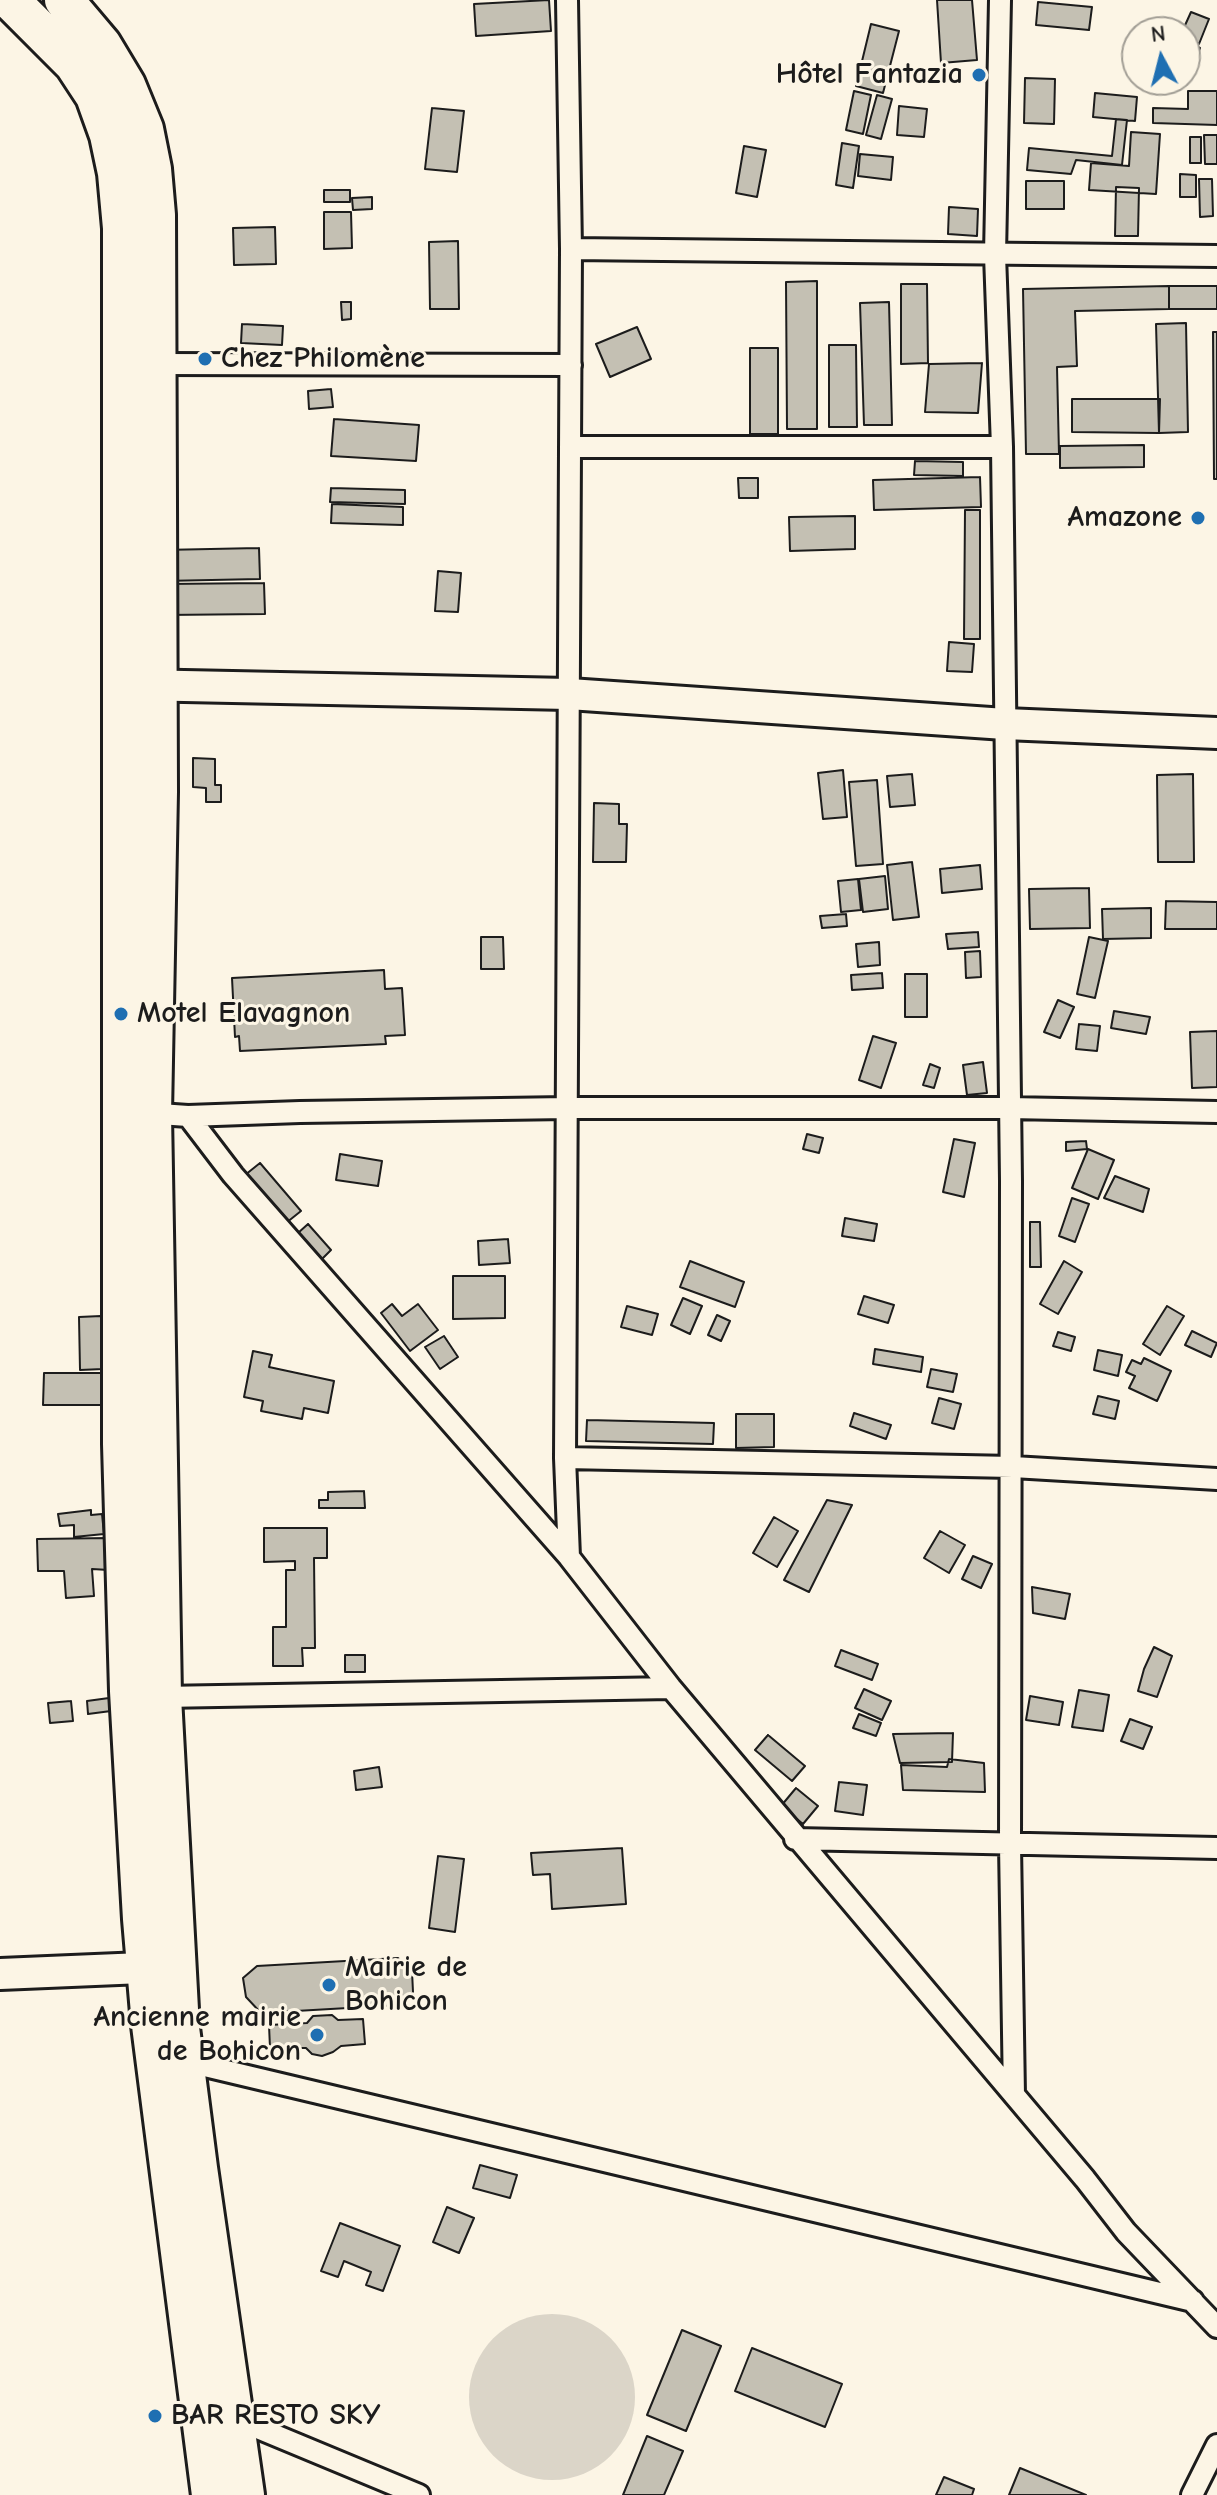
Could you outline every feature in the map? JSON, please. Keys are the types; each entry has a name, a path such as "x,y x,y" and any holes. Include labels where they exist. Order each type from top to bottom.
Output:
{"highway":[{"path":"64,0 102,45 126,85 144,129 152,169 156,215 157,364 139,684"},
{"path":"24,5 74,64 95,96 109,135 117,173 122,228 139,684 158,792 155,1114 129,1691 151,1781"},
{"path":"140,1444 162,1697 151,1781 161,1967 160,2110 211,2495"},
{"path":"161,1967 184,2061 245,2495"}],"street":[{"path":"567,0 571,365 565,1458 569,1557"},
{"path":"1000,0 995,255 1002,447 1013,1467 1010,1845 1014,2095"},
{"path":"571,249 1217,256"},
{"path":"157,364 571,365"},
{"path":"570,447 1002,447"},
{"path":"139,684 569,694 1005,724 1217,733"},
{"path":"155,1114 567,1108 1009,1108 1217,1112"},
{"path":"155,1114 233,1175 569,1557 795,1839 1014,2095 1126,2232 1217,2327"},
{"path":"565,1458 1013,1467 1217,1479"},
{"path":"162,1697 671,1688"},
{"path":"795,1839 1217,1848"},
{"path":"0,1974 161,1967"},
{"path":"184,2061 1193,2301"},
{"path":"236,2419 419,2495"},
{"path":"1192,2495 1217,2445"}],"shaded area":[{"path":"552,2314 584,2320 611,2338 629,2365 635,2397 629,2429 611,2456 584,2474 552,2480 520,2474 493,2456 475,2429 469,2397 475,2365 493,2338 520,2320"}],"building":[{"path":"549,0 551,31 476,36 474,4"},
{"path":"937,0 972,0 977,60 941,63"},
{"path":"1038,2 1092,7 1089,30 1036,25"},
{"path":"1191,12 1209,19 1201,39 1201,16 1189,16"},
{"path":"871,24 899,31 883,93 856,86"},
{"path":"1025,78 1055,79 1054,124 1024,123"},
{"path":"854,91 871,95 863,134 846,130"},
{"path":"1201,91 1217,91 1217,125 1153,123 1153,108 1188,109 1188,96 1201,96"},
{"path":"1095,93 1137,97 1135,121 1093,117"},
{"path":"877,95 892,99 881,139 866,135"},
{"path":"899,106 927,109 924,137 897,135"},
{"path":"432,108 464,111 457,172 425,169"},
{"path":"1116,119 1127,120 1122,165 1076,160 1071,174 1027,170 1029,148 1112,156"},
{"path":"1131,132 1160,134 1156,194 1089,190 1091,163 1129,166"},
{"path":"1204,135 1217,135 1217,164 1205,164"},
{"path":"1190,137 1201,137 1201,163 1190,163"},
{"path":"842,143 859,146 853,188 836,185"},
{"path":"744,146 766,150 757,197 736,193"},
{"path":"860,154 893,157 891,180 858,176"},
{"path":"1180,174 1196,175 1196,197 1180,197"},
{"path":"1199,179 1212,179 1213,216 1200,217"},
{"path":"1026,181 1064,181 1064,209 1026,209"},
{"path":"1116,187 1139,188 1138,236 1115,236"},
{"path":"324,190 350,190 350,202 324,202"},
{"path":"372,197 372,209 353,210 352,198"},
{"path":"949,207 978,209 977,236 948,234"},
{"path":"324,212 351,212 352,248 324,249"},
{"path":"275,227 276,264 234,265 233,228"},
{"path":"458,241 459,309 430,309 429,242"},
{"path":"817,281 817,429 787,429 786,282"},
{"path":"901,284 927,284 928,363 901,364"},
{"path":"1169,286 1169,309 1075,311 1077,366 1057,367 1059,454 1026,454 1023,289"},
{"path":"1169,286 1217,286 1217,309 1169,309"},
{"path":"341,302 351,302 351,319 342,320"},
{"path":"889,302 892,425 864,425 860,303"},
{"path":"1186,323 1188,432 1159,433 1156,324"},
{"path":"242,324 283,326 282,345 241,343"},
{"path":"637,327 651,359 610,377 596,344"},
{"path":"1213,332 1217,332 1217,479 1214,479"},
{"path":"829,345 856,345 857,427 829,427"},
{"path":"750,348 778,348 778,434 750,434"},
{"path":"982,363 978,413 925,412 929,364"},
{"path":"331,389 333,407 309,409 308,391"},
{"path":"1072,399 1160,399 1159,433 1072,432"},
{"path":"334,419 419,425 416,461 331,456"},
{"path":"1144,445 1144,467 1060,468 1060,446"},
{"path":"915,461 963,462 963,476 914,475"},
{"path":"980,477 981,507 874,510 873,480"},
{"path":"738,478 758,478 758,498 739,498"},
{"path":"331,488 405,490 405,504 330,502"},
{"path":"332,504 403,507 403,525 331,523"},
{"path":"965,510 980,510 980,639 964,639"},
{"path":"855,516 855,549 790,551 789,517"},
{"path":"259,548 260,579 163,581 162,550"},
{"path":"438,571 461,573 458,612 435,611"},
{"path":"264,583 265,614 164,615 164,584"},
{"path":"949,642 974,644 972,672 947,671"},
{"path":"193,758 215,759 215,785 221,785 221,802 206,802 206,788 193,787"},
{"path":"843,770 847,817 823,819 818,773"},
{"path":"912,774 915,805 890,807 887,776"},
{"path":"1193,774 1194,862 1158,862 1157,775"},
{"path":"877,780 883,864 856,866 849,782"},
{"path":"594,803 619,804 619,824 627,824 626,862 593,862"},
{"path":"912,862 919,917 893,920 887,865"},
{"path":"980,865 982,889 942,893 940,869"},
{"path":"885,876 888,909 863,912 859,879"},
{"path":"858,879 861,910 841,912 838,881"},
{"path":"1089,888 1090,928 1030,929 1029,889"},
{"path":"1166,901 1217,902 1217,929 1165,929"},
{"path":"1151,908 1151,938 1103,939 1102,909"},
{"path":"846,914 847,926 822,928 820,916"},
{"path":"978,932 979,947 948,949 946,934"},
{"path":"481,937 503,937 504,969 481,969"},
{"path":"1089,937 1108,941 1095,998 1077,994"},
{"path":"879,942 880,965 858,967 856,944"},
{"path":"980,951 981,977 966,978 965,952"},
{"path":"384,970 385,989 402,988 405,1035 385,1036 386,1044 240,1051 239,1036 235,1037 232,978"},
{"path":"882,973 883,988 852,990 851,975"},
{"path":"905,974 927,974 927,1017 905,1017"},
{"path":"1058,1000 1074,1007 1060,1038 1044,1032"},
{"path":"1114,1011 1150,1017 1146,1034 1111,1028"},
{"path":"1079,1024 1100,1026 1097,1051 1076,1049"},
{"path":"1217,1031 1217,1087 1192,1088 1190,1032"},
{"path":"873,1036 896,1043 881,1088 859,1080"},
{"path":"983,1062 987,1093 967,1095 963,1065"},
{"path":"930,1064 940,1068 934,1088 923,1085"},
{"path":"807,1134 823,1138 819,1153 803,1149"},
{"path":"954,1139 975,1143 964,1197 943,1192"},
{"path":"1086,1141 1087,1149 1066,1151 1066,1142"},
{"path":"1088,1149 1114,1160 1098,1199 1072,1188"},
{"path":"340,1154 382,1161 378,1186 336,1180"},
{"path":"260,1163 301,1211 286,1223 245,1175"},
{"path":"1115,1176 1149,1189 1143,1212 1104,1198"},
{"path":"1072,1198 1089,1204 1075,1242 1059,1236"},
{"path":"845,1218 877,1224 874,1241 842,1236"},
{"path":"1030,1222 1040,1222 1041,1267 1030,1267"},
{"path":"308,1224 331,1250 321,1260 298,1233"},
{"path":"508,1239 510,1263 479,1265 478,1241"},
{"path":"690,1261 744,1282 735,1307 680,1287"},
{"path":"1064,1261 1082,1272 1058,1314 1040,1304"},
{"path":"453,1276 505,1276 505,1318 453,1319"},
{"path":"864,1296 894,1305 888,1323 858,1314"},
{"path":"683,1298 702,1306 690,1334 671,1325"},
{"path":"392,1304 402,1316 418,1304 438,1330 410,1351 381,1313"},
{"path":"627,1306 658,1314 652,1335 621,1327"},
{"path":"1167,1306 1184,1316 1160,1355 1143,1344"},
{"path":"717,1315 730,1321 721,1341 708,1335"},
{"path":"101,1316 103,1369 80,1370 79,1317"},
{"path":"1192,1331 1217,1343 1211,1357 1185,1345"},
{"path":"1058,1332 1075,1337 1071,1351 1053,1346"},
{"path":"444,1336 458,1357 440,1369 425,1347"},
{"path":"875,1349 923,1357 921,1372 873,1364"},
{"path":"1098,1350 1122,1355 1118,1376 1094,1370"},
{"path":"253,1351 272,1355 269,1367 334,1381 328,1413 304,1408 302,1419 261,1411 263,1401 244,1397"},
{"path":"1144,1358 1171,1371 1157,1401 1129,1388 1135,1376 1126,1372 1132,1360 1141,1364"},
{"path":"931,1369 957,1374 953,1392 927,1387"},
{"path":"44,1373 110,1373 110,1405 43,1405"},
{"path":"1098,1396 1119,1401 1115,1419 1093,1414"},
{"path":"939,1398 961,1404 954,1429 932,1423"},
{"path":"854,1413 891,1425 886,1439 850,1426"},
{"path":"736,1414 774,1414 774,1447 736,1448"},
{"path":"587,1420 714,1423 713,1444 586,1441"},
{"path":"364,1491 365,1508 319,1508 319,1500 328,1500 328,1492"},
{"path":"827,1500 852,1505 809,1592 784,1580"},
{"path":"91,1510 91,1515 102,1514 104,1534 74,1537 74,1525 60,1526 58,1514"},
{"path":"774,1517 798,1531 777,1567 753,1553"},
{"path":"264,1528 327,1528 327,1558 314,1558 315,1648 302,1648 303,1666 273,1666 273,1627 286,1627 286,1570 295,1570 295,1561 264,1562"},
{"path":"940,1531 965,1545 949,1573 924,1558"},
{"path":"109,1538 109,1570 92,1569 94,1596 66,1598 64,1571 38,1571 37,1539"},
{"path":"973,1556 992,1564 981,1588 962,1579"},
{"path":"1032,1587 1070,1594 1065,1619 1033,1613"},
{"path":"1154,1647 1172,1656 1157,1697 1138,1691"},
{"path":"841,1650 878,1664 872,1680 835,1666"},
{"path":"345,1655 365,1655 365,1672 345,1672"},
{"path":"864,1689 891,1701 882,1720 855,1708"},
{"path":"1079,1690 1109,1695 1103,1731 1072,1727"},
{"path":"1030,1696 1063,1702 1059,1725 1026,1720"},
{"path":"109,1698 111,1711 88,1714 87,1701"},
{"path":"71,1701 73,1721 50,1723 48,1703"},
{"path":"859,1714 881,1723 876,1736 853,1728"},
{"path":"1130,1719 1152,1727 1143,1749 1121,1741"},
{"path":"953,1733 952,1762 900,1763 893,1734"},
{"path":"768,1735 805,1766 792,1781 755,1750"},
{"path":"949,1759 984,1763 985,1792 903,1790 901,1765 947,1767"},
{"path":"379,1767 382,1787 356,1790 354,1771"},
{"path":"839,1782 867,1785 863,1815 835,1811"},
{"path":"796,1788 818,1806 803,1824 781,1806"},
{"path":"622,1848 626,1904 552,1909 550,1874 533,1875 531,1853"},
{"path":"438,1856 464,1859 455,1932 429,1928"},
{"name":"Mairie de Bohicon","path":"398,1958 412,1971 413,1992 400,2005 261,2013 246,1997 243,1978 257,1966"},
{"name":"Ancienne mairie de Bohicon","path":"332,2015 338,2020 363,2019 365,2044 341,2046 322,2056 312,2054 306,2048 270,2048 269,2025 307,2023 313,2016"},
{"path":"480,2165 517,2175 510,2198 473,2188"},
{"path":"447,2207 474,2218 459,2253 433,2242"},
{"path":"340,2223 400,2246 383,2291 366,2285 371,2272 344,2261 338,2277 321,2271"},
{"path":"682,2330 721,2346 686,2431 647,2415"},
{"path":"752,2348 842,2384 825,2427 735,2391"},
{"path":"647,2436 683,2451 664,2495 623,2495"},
{"path":"1020,2468 1086,2495 1009,2495"},
{"path":"944,2477 974,2489 972,2495 936,2495"}],"place":[{"name":"Hôtel Fantazia","path":"979,75"},
{"name":"Chez Philomène","path":"205,359"},
{"name":"Amazone","path":"1198,518"},
{"name":"Motel Elavagnon","path":"121,1014"},
{"name":"Mairie de Bohicon","path":"329,1985"},
{"name":"Ancienne mairie de Bohicon","path":"317,2035"},
{"name":"BAR RESTO SKY","path":"155,2416"}]}
